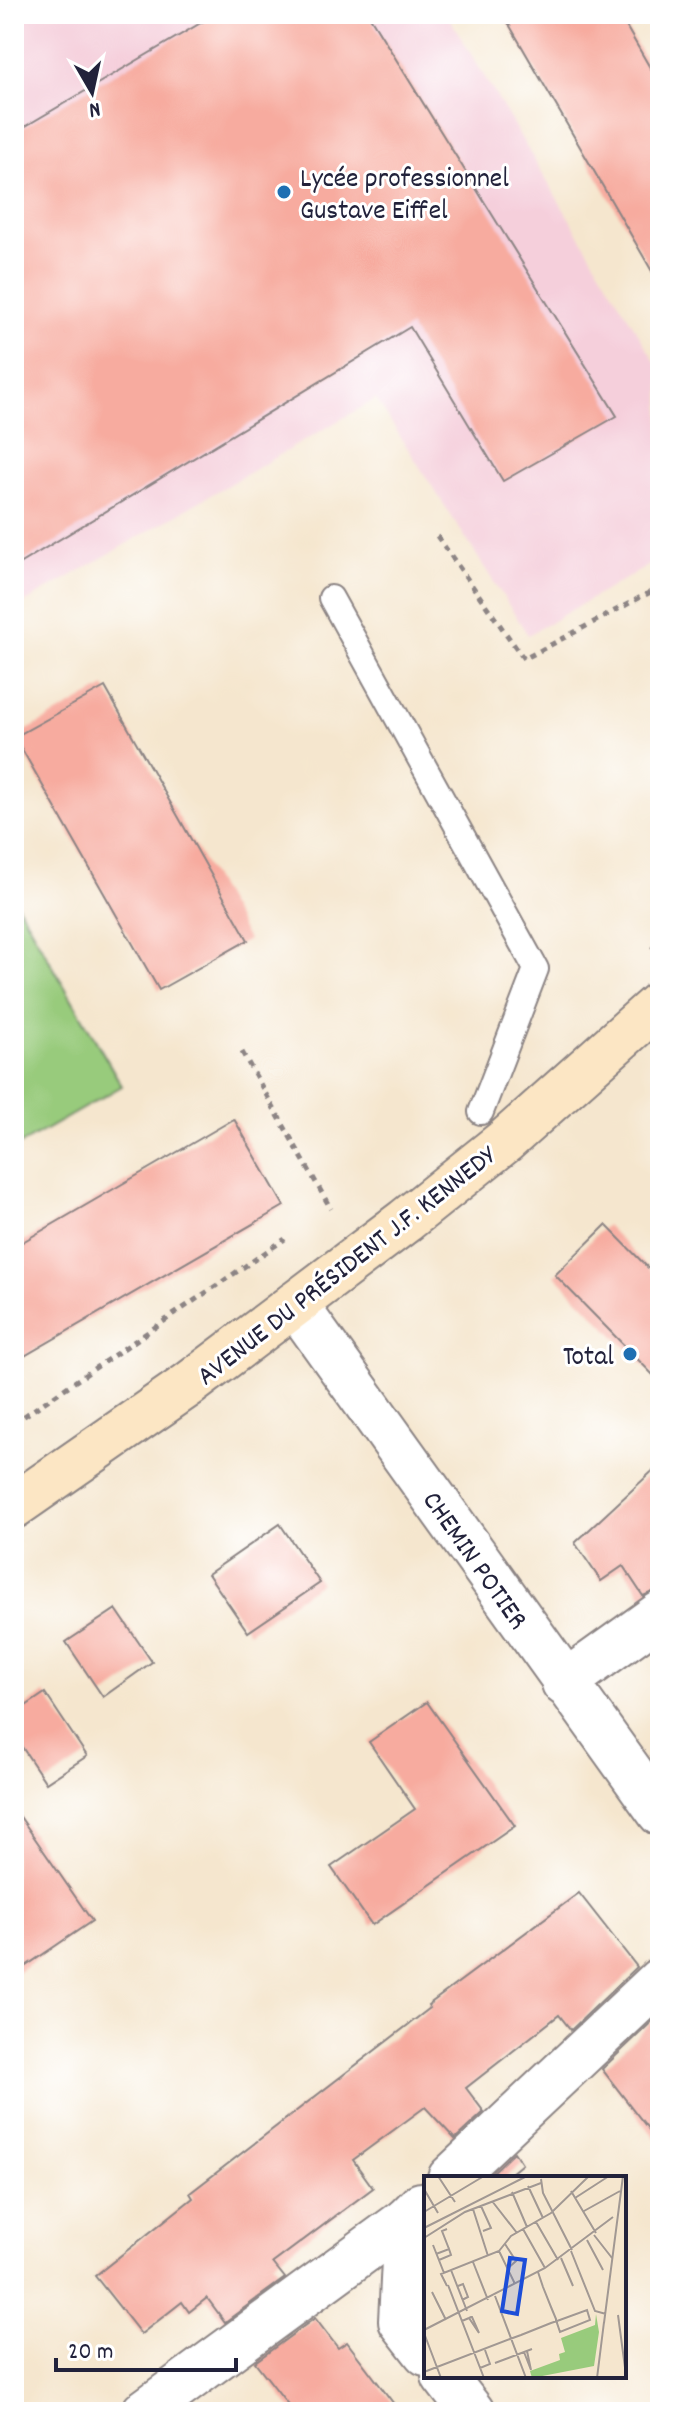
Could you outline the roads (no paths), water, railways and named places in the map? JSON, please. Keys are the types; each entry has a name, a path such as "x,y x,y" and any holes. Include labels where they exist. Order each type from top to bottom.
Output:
{"street":[{"name":"AVENUE DU PRÉSIDENT J.F. KENNEDY","path":"14,1506 188,1385 405,1221 505,1141 660,1003"},
{"name":"CHEMIN POTIER","path":"295,1304 660,1813"},
{"path":"564,1683 660,1614"},
{"path":"452,2176 660,1980"},
{"path":"416,2210 401,2321 424,2350"},
{"path":"144,2412 416,2210"},
{"path":"446,2378 472,2412"}],"lane":[{"path":"331,598 536,969 481,1112"}],"place":[{"name":"Lycée professionnel Gustave Eiffel","path":"284,192"},
{"name":"Total","path":"630,1354"}]}
